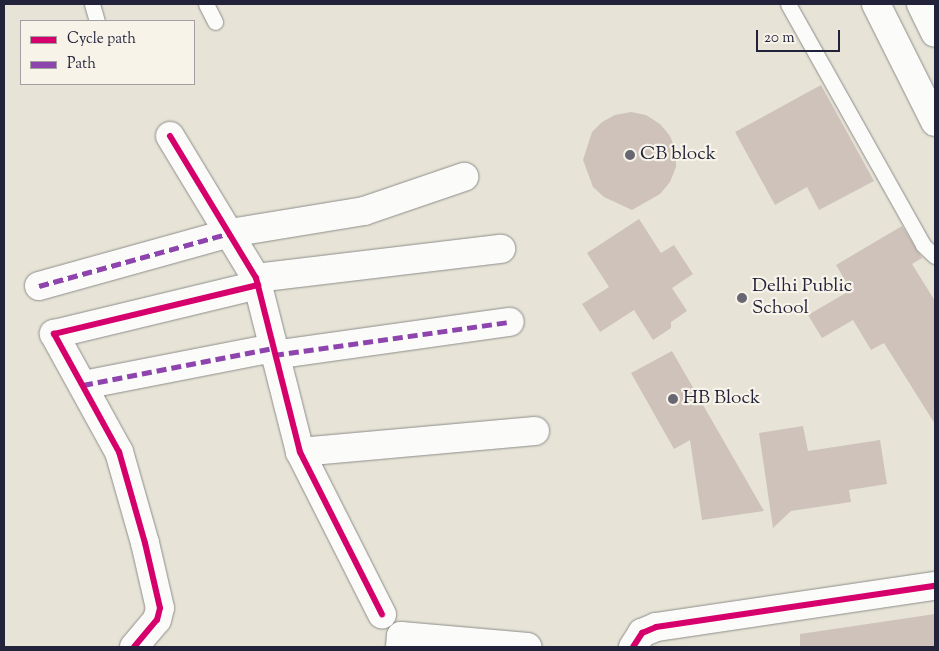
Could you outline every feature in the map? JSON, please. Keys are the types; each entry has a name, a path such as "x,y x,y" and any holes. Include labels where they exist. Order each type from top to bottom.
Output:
{"street":[{"path":"876,4 935,122"},
{"path":"921,4 935,33"},
{"path":"170,136 230,233 257,281 300,452 382,614"},
{"path":"39,286 135,257 230,233 364,211 464,177"},
{"path":"134,647 157,620 160,608 119,452 54,334 257,281 501,249"},
{"path":"83,385 274,352 510,322"},
{"path":"300,452 535,431"},
{"path":"633,647 647,629 935,586"},
{"path":"400,647 401,636 528,647"}],"lane":[{"path":"92,4 97,20"},
{"path":"206,4 214,22"},
{"path":"788,4 923,245 935,256"}],"building":[{"path":"821,85 874,181 819,210 807,187 775,205 735,132"},
{"name":"CB block","path":"631,112 646,115 660,124 670,136 676,151 676,167 670,182 660,194 632,210 604,197 593,187 583,160 592,132 602,122 615,115"},
{"path":"639,219 661,253 674,245 693,274 672,288 687,311 671,322 671,328 653,340 634,310 600,332 582,304 609,287 587,253"},
{"path":"902,226 922,258 912,264 935,301 935,424 884,343 871,350 853,320 822,338 808,315 851,290 836,265"},
{"path":"672,351 764,511 702,520 690,440 674,449 631,373"},
{"path":"803,426 808,451 880,440 887,484 849,490 851,502 791,511 773,528 759,433"},
{"path":"935,614 935,647 800,647 800,634"}],"marked path":[{"path":"39,286 230,233"},
{"path":"274,355 510,322"},
{"path":"83,385 273,348"}],"cycle path":[{"path":"170,136 256,278 300,452 382,614"},
{"path":"134,647 157,620 160,608 145,543 119,452 54,334 258,285"},
{"path":"633,647 642,633 656,627 935,586"}],"place":[{"name":"CB block","path":"630,155"},
{"name":"Delhi Public School","path":"742,298"},
{"name":"HB Block","path":"673,399"}]}
